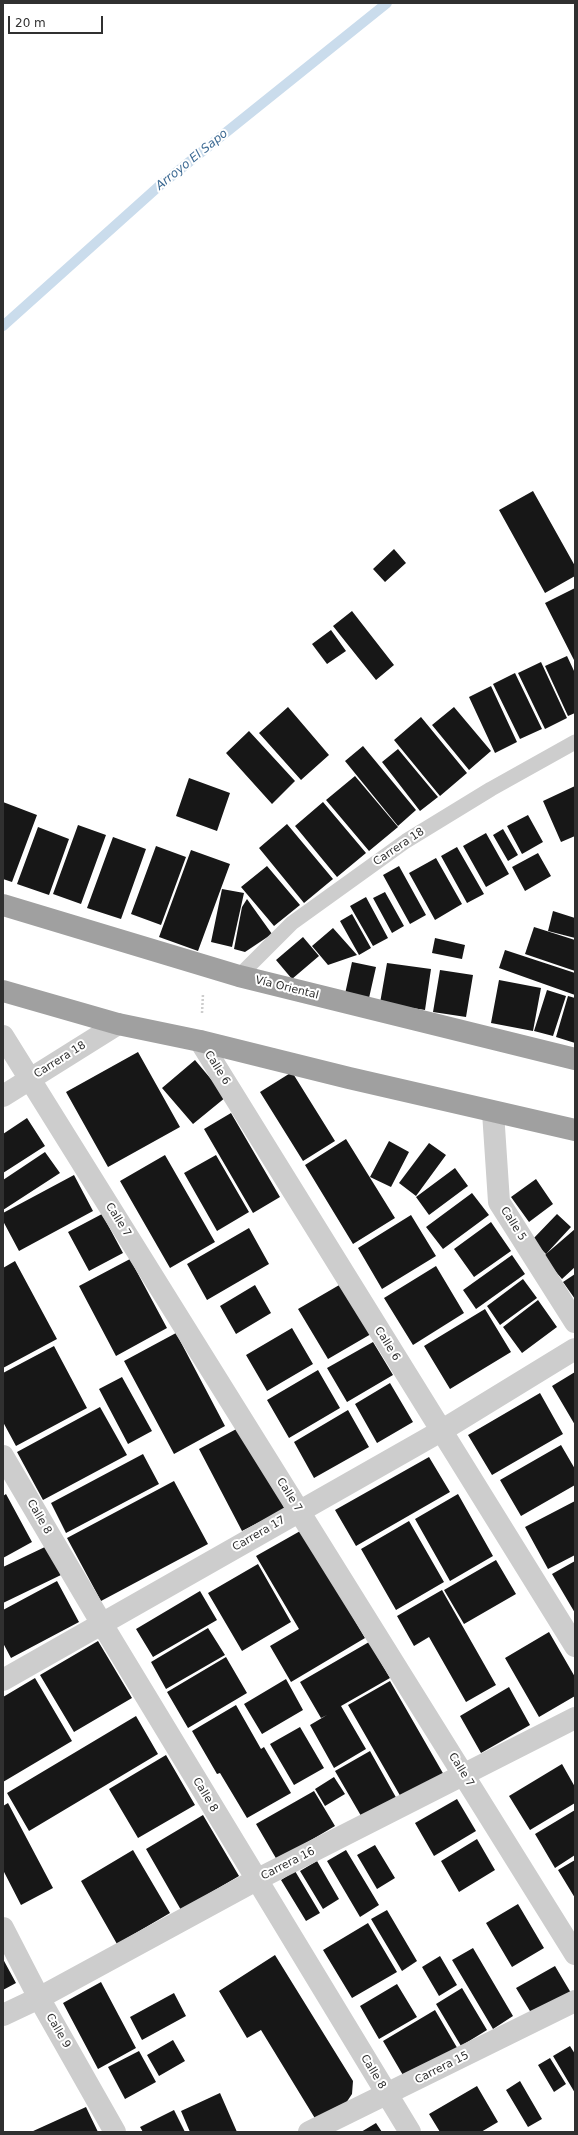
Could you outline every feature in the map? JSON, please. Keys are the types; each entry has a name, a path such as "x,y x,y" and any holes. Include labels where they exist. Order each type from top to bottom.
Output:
{"highway":[{"name":"Vía Oriental","path":"3,905 239,976 575,1059"},
{"path":"3,991 118,1024 200,1041 493,1112 575,1130"}],"street":[{"name":"Carrera 18","path":"3,1096 118,1024"},
{"name":"Calle 7","path":"3,1036 575,1954"},
{"name":"Calle 6","path":"200,1041 575,1646"},
{"name":"Calle 5","path":"493,1112 498,1202 575,1322"},
{"name":"Carrera 17","path":"3,1680 441,1431 575,1349"},
{"name":"Calle 8","path":"3,1456 256,1880 410,2132"},
{"name":"Carrera 16","path":"3,2015 39,1998 256,1880 575,1718"},
{"name":"Calle 9","path":"3,1928 39,1998 115,2132"},
{"name":"Carrera 15","path":"309,2132 388,2095 575,2001"}],"lane":[{"name":"Carrera 18","path":"239,976 292,923 406,841 490,789 575,742"}],"path":[{"path":"200,1041 205,966"}],"building":[{"path":"533,491 575,566 575,576 545,593 499,510"},
{"path":"394,549 406,563 385,582 373,569"},
{"path":"575,588 575,662 545,603"},
{"path":"352,611 394,665 376,680 333,626"},
{"path":"331,630 346,651 327,664 312,644"},
{"path":"567,656 575,673 575,713 568,716 545,666"},
{"path":"541,662 567,718 545,729 518,673"},
{"path":"515,673 542,729 520,739 493,684"},
{"path":"491,686 517,742 495,753 469,697"},
{"path":"288,707 329,755 301,780 259,733"},
{"path":"454,707 491,751 469,770 432,725"},
{"path":"421,717 467,773 440,796 394,740"},
{"path":"249,731 295,781 272,804 226,753"},
{"path":"363,746 416,810 398,826 345,761"},
{"path":"398,749 438,797 420,811 382,762"},
{"path":"355,776 398,827 369,851 326,800"},
{"path":"189,778 230,793 217,831 176,816"},
{"path":"575,786 575,836 561,842 543,801"},
{"path":"3,802 37,815 12,882 3,879"},
{"path":"323,802 366,853 337,877 295,826"},
{"path":"528,815 543,842 522,854 507,826"},
{"path":"287,824 333,879 304,903 259,848"},
{"path":"78,825 106,835 81,904 53,894"},
{"path":"38,827 69,839 49,895 17,884"},
{"path":"503,829 518,855 508,861 493,835"},
{"path":"486,833 509,874 486,887 463,846"},
{"path":"113,837 146,849 121,919 87,908"},
{"path":"156,846 186,857 161,925 131,914"},
{"path":"457,847 484,894 467,903 441,856"},
{"path":"191,850 230,864 198,951 159,937"},
{"path":"538,853 551,876 525,891 512,867"},
{"path":"436,858 462,904 435,920 409,873"},
{"path":"267,866 300,905 274,926 241,887"},
{"path":"399,866 426,915 410,924 383,875"},
{"path":"222,889 244,893 232,947 211,942"},
{"path":"385,892 404,926 392,933 373,898"},
{"path":"366,897 388,938 373,946 350,906"},
{"path":"247,899 272,934 245,952 234,949 242,907"},
{"path":"553,911 575,918 575,938 548,931"},
{"path":"352,914 371,948 359,955 340,921"},
{"path":"534,927 575,940 575,971 525,954"},
{"path":"333,928 357,955 328,965 312,946"},
{"path":"303,937 319,956 292,979 276,960"},
{"path":"435,938 465,945 462,959 432,953"},
{"path":"505,950 575,973 575,995 499,968"},
{"path":"352,962 376,967 369,998 345,994"},
{"path":"387,963 431,969 425,1010 380,1003"},
{"path":"440,970 473,975 466,1017 433,1012"},
{"path":"499,980 541,988 533,1031 491,1023"},
{"path":"547,990 566,996 553,1036 534,1031"},
{"path":"568,996 575,998 575,1043 556,1037"},
{"path":"138,1052 180,1127 108,1167 66,1092"},
{"path":"195,1060 226,1097 193,1124 162,1088"},
{"path":"292,1072 335,1141 303,1161 260,1092"},
{"path":"231,1113 280,1197 253,1213 204,1129"},
{"path":"27,1118 45,1146 3,1173 3,1134"},
{"path":"346,1139 395,1218 353,1244 305,1165"},
{"path":"389,1141 409,1152 391,1187 370,1177"},
{"path":"429,1143 446,1155 416,1196 399,1183"},
{"path":"45,1152 60,1173 3,1210 3,1180"},
{"path":"165,1155 215,1242 170,1268 120,1181"},
{"path":"216,1155 249,1212 217,1231 184,1173"},
{"path":"455,1168 468,1186 429,1215 416,1197"},
{"path":"74,1175 93,1211 19,1251 3,1221 3,1213"},
{"path":"536,1179 553,1204 529,1222 511,1197"},
{"path":"472,1193 489,1215 443,1249 426,1227"},
{"path":"102,1214 123,1253 89,1271 68,1232"},
{"path":"557,1214 571,1227 546,1254 532,1240"},
{"path":"411,1215 436,1256 382,1289 358,1248"},
{"path":"491,1222 511,1251 474,1277 454,1249"},
{"path":"249,1228 269,1264 207,1300 187,1264"},
{"path":"575,1229 575,1267 562,1279 543,1257"},
{"path":"512,1255 525,1274 476,1309 463,1290"},
{"path":"130,1259 167,1328 116,1356 79,1286"},
{"path":"15,1261 57,1339 3,1368 3,1268"},
{"path":"436,1266 464,1313 413,1345 384,1298"},
{"path":"575,1274 575,1299 563,1282"},
{"path":"523,1279 537,1298 500,1325 487,1306"},
{"path":"341,1284 371,1334 328,1359 298,1309"},
{"path":"255,1285 271,1313 236,1334 220,1306"},
{"path":"538,1300 557,1327 522,1353 503,1327"},
{"path":"485,1309 511,1352 450,1389 424,1346"},
{"path":"292,1328 313,1364 267,1391 246,1355"},
{"path":"176,1333 225,1426 174,1454 124,1361"},
{"path":"373,1342 393,1375 347,1402 327,1368"},
{"path":"54,1346 87,1408 16,1446 3,1422 3,1373"},
{"path":"318,1370 340,1408 289,1438 267,1400"},
{"path":"575,1372 575,1425 552,1386"},
{"path":"122,1377 152,1431 128,1444 99,1389"},
{"path":"390,1383 413,1422 377,1443 355,1404"},
{"path":"540,1393 563,1434 492,1475 468,1435"},
{"path":"100,1407 127,1455 43,1500 17,1452"},
{"path":"348,1410 369,1447 314,1478 294,1442"},
{"path":"242,1426 285,1509 242,1531 199,1449"},
{"path":"561,1445 575,1469 575,1485 521,1516 500,1480"},
{"path":"143,1454 159,1484 66,1533 51,1503"},
{"path":"429,1457 450,1492 356,1546 335,1510"},
{"path":"174,1481 208,1544 101,1601 67,1538"},
{"path":"6,1494 32,1542 3,1558 3,1496"},
{"path":"458,1494 493,1556 450,1581 415,1519"},
{"path":"575,1501 575,1555 548,1569 525,1527"},
{"path":"409,1521 444,1582 396,1610 361,1549"},
{"path":"302,1530 365,1638 291,1682 270,1646 299,1629 256,1556"},
{"path":"47,1546 61,1575 3,1603 3,1567"},
{"path":"496,1560 516,1594 464,1624 444,1590"},
{"path":"575,1561 575,1613 552,1574"},
{"path":"258,1564 291,1622 242,1651 208,1593"},
{"path":"57,1581 79,1622 11,1658 3,1643 3,1610"},
{"path":"442,1590 496,1685 466,1702 429,1637 414,1646 397,1616"},
{"path":"200,1591 217,1620 153,1657 136,1629"},
{"path":"208,1628 225,1655 166,1689 151,1662"},
{"path":"549,1632 575,1677 575,1696 539,1717 505,1658"},
{"path":"98,1641 132,1698 74,1732 40,1675"},
{"path":"369,1642 390,1678 341,1706 366,1749 334,1768 310,1725 327,1715 321,1718 300,1682"},
{"path":"226,1657 247,1693 188,1728 167,1692"},
{"path":"35,1678 72,1741 3,1782 3,1697"},
{"path":"286,1679 303,1710 262,1734 244,1704"},
{"path":"390,1681 444,1775 402,1799 348,1705"},
{"path":"509,1687 530,1725 481,1753 460,1716"},
{"path":"236,1705 261,1749 264,1747 291,1793 247,1818 220,1773 217,1774 192,1731"},
{"path":"136,1716 158,1754 29,1831 7,1793"},
{"path":"300,1727 324,1768 294,1785 270,1744"},
{"path":"370,1751 398,1801 364,1821 335,1771"},
{"path":"166,1755 195,1805 138,1838 109,1789"},
{"path":"562,1764 575,1787 575,1803 530,1830 509,1796"},
{"path":"334,1777 345,1794 325,1806 315,1789"},
{"path":"314,1791 335,1826 277,1860 256,1824"},
{"path":"457,1799 476,1831 434,1856 415,1823"},
{"path":"8,1803 53,1888 21,1905 3,1870 3,1806"},
{"path":"575,1810 575,1855 555,1868 535,1834"},
{"path":"203,1815 239,1876 181,1910 146,1849"},
{"path":"477,1839 495,1870 459,1892 441,1861"},
{"path":"375,1845 395,1878 377,1889 357,1855"},
{"path":"133,1850 170,1913 117,1944 81,1881"},
{"path":"346,1850 379,1905 360,1917 327,1861"},
{"path":"575,1860 575,1898 558,1870"},
{"path":"317,1861 339,1899 323,1909 300,1871"},
{"path":"295,1871 320,1913 306,1921 281,1880"},
{"path":"518,1904 544,1948 512,1967 486,1923"},
{"path":"387,1910 417,1961 402,1971 371,1919"},
{"path":"368,1923 397,1972 352,1998 323,1950"},
{"path":"473,1948 513,2016 493,2029 452,1960"},
{"path":"275,1955 353,2081 352,2094 344,2106 316,2120 261,2030 247,2038 219,1991"},
{"path":"440,1956 457,1985 439,1996 422,1967"},
{"path":"3,1959 16,1983 3,1990"},
{"path":"555,1966 571,1993 533,2016 516,1988"},
{"path":"101,1982 136,2048 98,2069 63,2003"},
{"path":"397,1984 417,2017 379,2039 360,2006"},
{"path":"462,1988 487,2030 461,2046 436,2004"},
{"path":"174,1993 186,2016 142,2040 130,2017"},
{"path":"435,2010 459,2051 407,2082 383,2041"},
{"path":"173,2040 185,2061 159,2076 147,2055"},
{"path":"570,2046 575,2054 575,2093 553,2056"},
{"path":"139,2051 156,2082 125,2099 108,2067"},
{"path":"550,2058 566,2084 554,2092 538,2065"},
{"path":"520,2081 542,2119 528,2127 506,2090"},
{"path":"477,2086 498,2122 481,2132 440,2132 429,2114"},
{"path":"220,2093 237,2132 190,2132 181,2111"},
{"path":"86,2107 98,2132 31,2132"},
{"path":"174,2110 185,2132 143,2132 140,2127"},
{"path":"376,2123 382,2132 361,2132"}],"waterway":[{"name":"Arroyo El Sapo","path":"3,326 158,187 387,3"}]}
